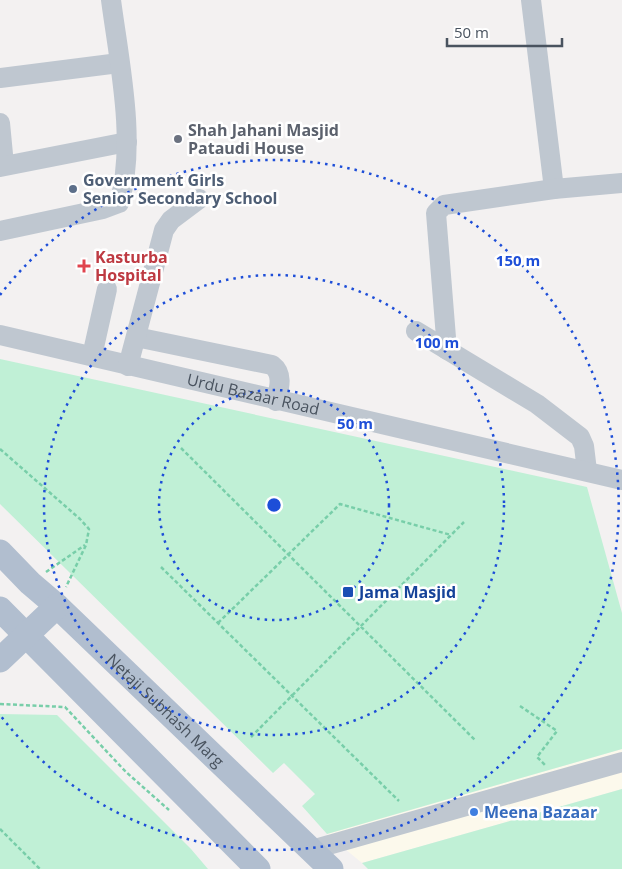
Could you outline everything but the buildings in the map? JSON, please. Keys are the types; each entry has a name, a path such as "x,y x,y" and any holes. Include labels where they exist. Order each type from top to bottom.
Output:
{"main road":[{"name":"Netaji Subhash Marg","path":"0,552 30,583 57,606 331,869"},
{"path":"0,604 30,583"},
{"path":"0,660 57,606"},
{"path":"0,608 258,869"}],"street":[{"path":"0,231 103,209 119,203 124,187 127,142 111,0"},
{"path":"531,0 554,189"},
{"path":"0,78 119,63"},
{"path":"0,123 2,166 127,142"},
{"path":"447,350 436,213 438,208 554,189 622,183"},
{"path":"128,366 164,230 171,220 199,199"},
{"path":"92,356 107,290"},
{"path":"416,332 537,404 580,437 584,446 587,471"},
{"name":"Urdu Bazaar Road","path":"0,335 276,401 622,480"},
{"path":"136,336 272,365 279,375 280,385 276,401"},
{"path":"311,850 561,781 622,762"}],"path":[{"path":"181,448 476,741"},
{"path":"0,449 89,529 86,544 57,606"},
{"path":"218,623 340,504 451,535"},
{"path":"251,737 464,522"},
{"path":"30,583 86,544"},
{"path":"161,567 399,801"},
{"path":"0,704 64,707 126,772 169,810"},
{"path":"520,706 557,731 537,757 561,781"},
{"path":"0,829 40,869"}],"shaded area":[{"name":"Meena Bazaar","path":"622,749 622,789 362,863 327,834"}],"green space":[{"path":"0,359 587,487 622,613 622,749 327,834 302,806 315,794 284,763 273,773 0,504"},
{"path":"0,714 57,715 191,849 208,869 0,869"},
{"path":"622,789 622,869 368,869 362,863"}],"place":[{"name":"Shah Jahani Masjid Pataudi House","path":"178,139"},
{"name":"Government Girls Senior Secondary School","path":"73,189"},
{"name":"Kasturba Hospital","path":"84,266"},
{"name":"Jama Masjid","path":"348,592"},
{"name":"Meena Bazaar","path":"474,812"}]}
